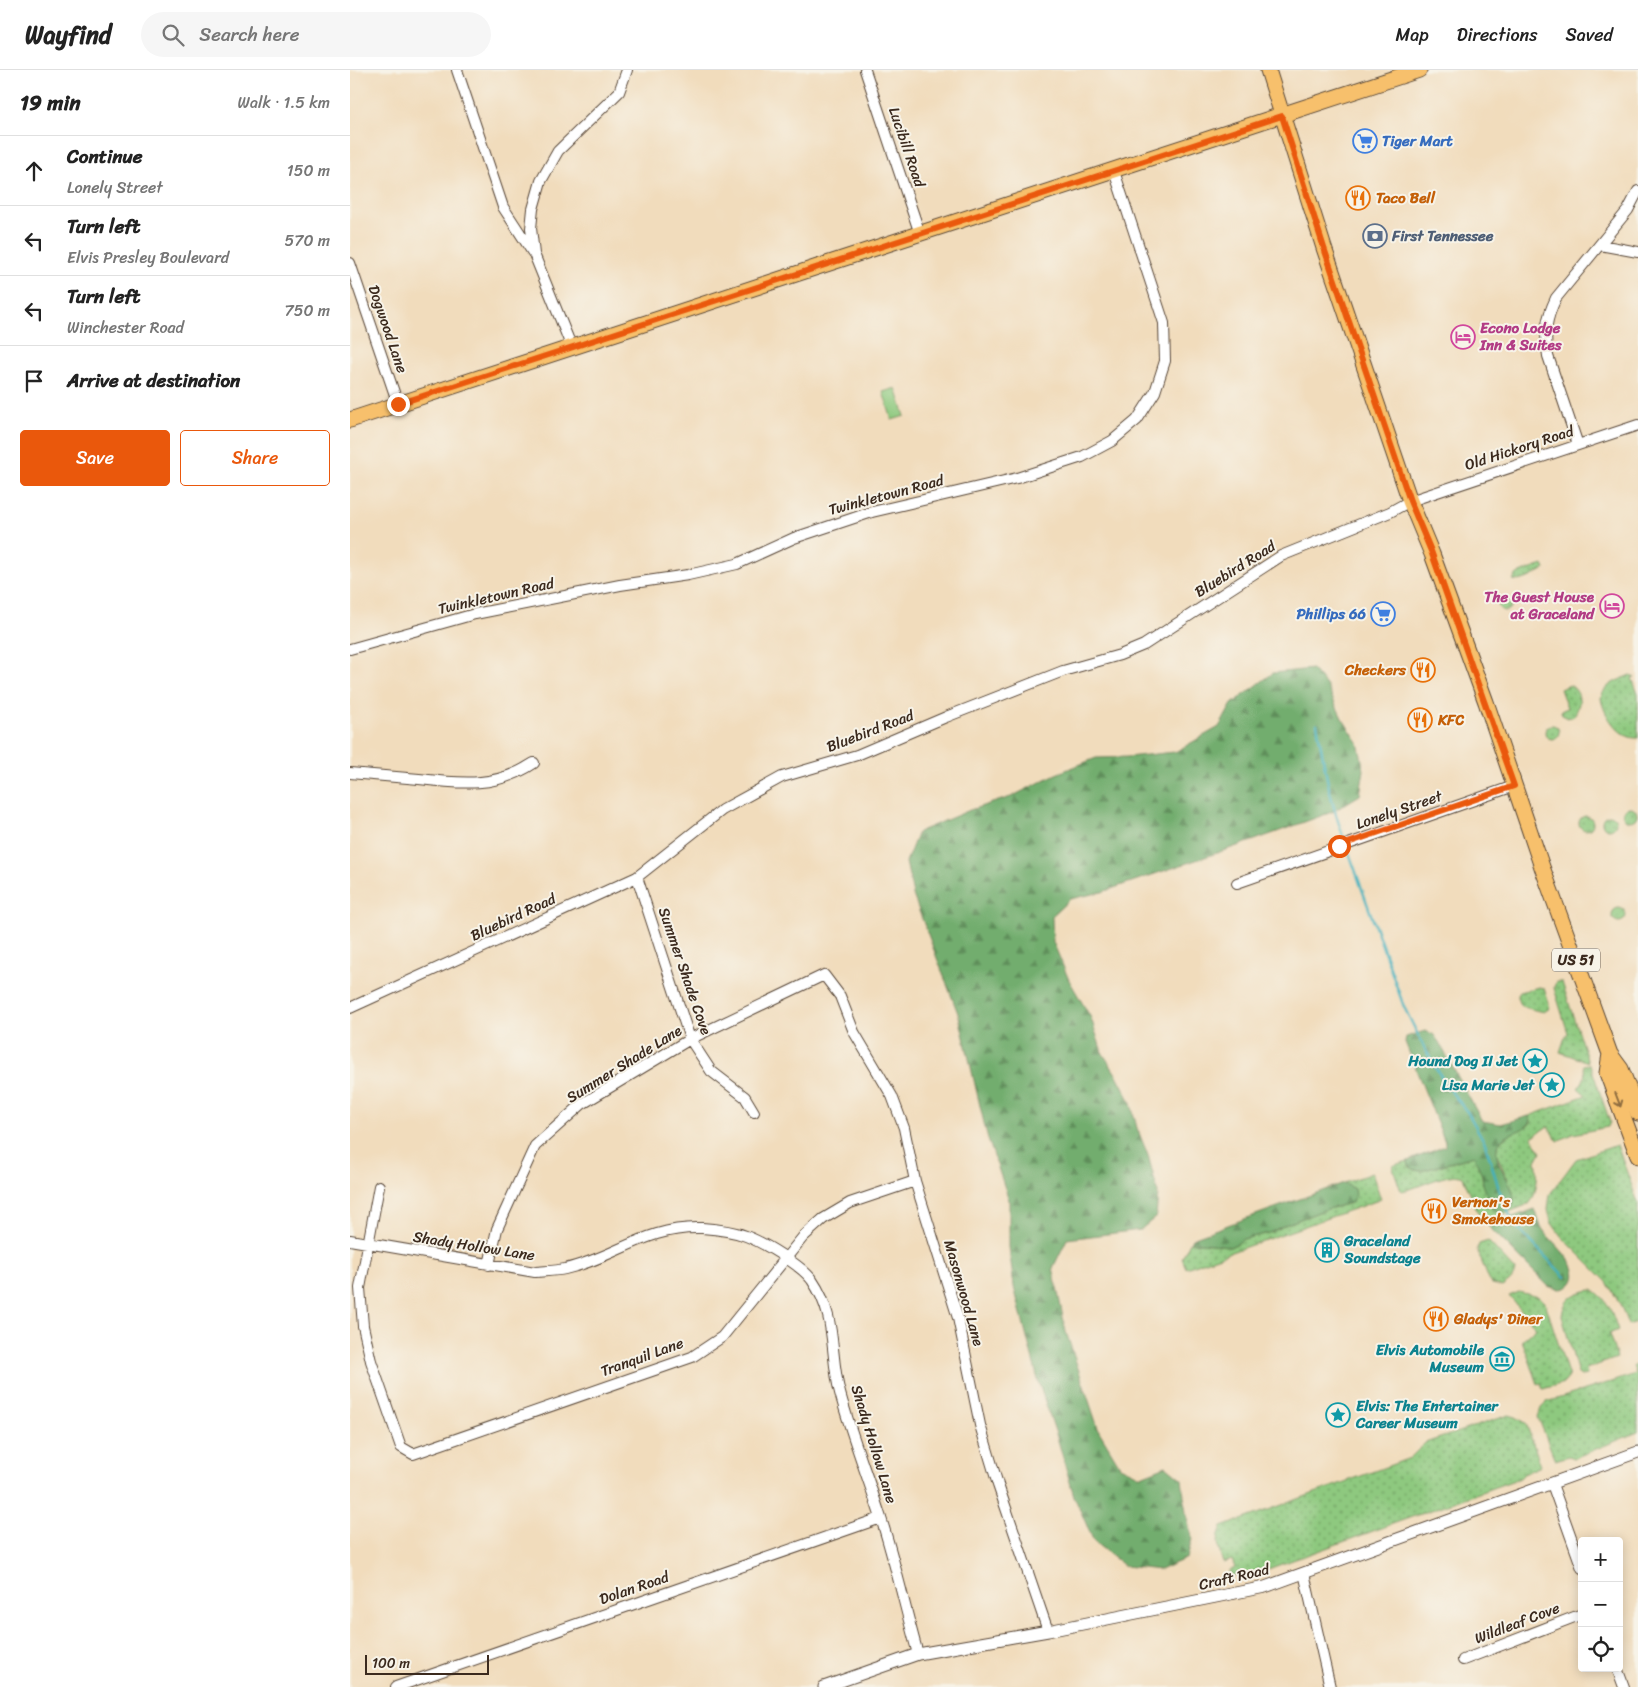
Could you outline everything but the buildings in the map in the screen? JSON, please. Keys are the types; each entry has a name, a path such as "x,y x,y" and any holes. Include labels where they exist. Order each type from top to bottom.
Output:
{"main road":[{"name":"US 51","path":"1268,70 1324,248 1410,501 1431,551 1610,1054 1621,1069 1638,1113"},
{"path":"350,420 1419,70"},
{"name":"US 51","path":"1610,1054 1607,1073 1638,1156"}],"street":[{"path":"457,70 503,207 534,254 572,348"},
{"path":"534,254 531,228 533,209 541,181 558,152 619,92 627,70"},
{"name":"Lucibill Road","path":"866,70 920,234"},
{"name":"Twinkletown Road","path":"350,649 476,614 620,585 688,575 737,564 794,538 872,512 1018,478 1082,457 1112,441 1137,420 1155,392 1165,361 1164,323 1114,171"},
{"path":"1578,444 1548,356 1546,326 1549,313 1556,298 1628,210 1638,191"},
{"path":"1600,245 1638,252"},
{"name":"Dogwood Lane","path":"350,263 398,404"},
{"name":"Old Hickory Road","path":"1410,501 1638,425"},
{"name":"Bluebird Road","path":"350,1008 637,877 722,810 782,777 857,755 1063,671 1120,655 1144,645 1281,556 1390,512 1410,501"},
{"path":"350,773 463,784 494,781 519,773 534,763"},
{"name":"Lonely Street","path":"1237,883 1514,786"},
{"name":"Summer Shade Cove","path":"637,877 690,1039 711,1071 745,1097 754,1112"},
{"name":"Summer Shade Lane","path":"489,1264 497,1228 535,1146 582,1104 690,1039 824,975"},
{"name":"Masonwood Lane","path":"824,975 840,996 854,1032 892,1096 904,1128 915,1181 958,1318 980,1425 998,1485 1048,1631"},
{"name":"Tranquil Lane","path":"369,1244 360,1288 363,1326 371,1361 401,1447 413,1454 692,1357 722,1337 785,1258 823,1219 850,1204 915,1181"},
{"path":"369,1244 379,1186"},
{"name":"Shady Hollow Lane","path":"350,1240 535,1272 565,1269 596,1259 655,1234 678,1228 717,1230 746,1236 768,1247 798,1267 811,1279 824,1302 831,1327 840,1391 881,1518 918,1654"},
{"name":"Craft Road","path":"824,1687 918,1654 1048,1631 1264,1588 1638,1452"},
{"path":"1552,1484 1578,1557"},
{"name":"Dolan Road","path":"396,1687 881,1518"},
{"path":"1304,1573 1330,1687"},
{"name":"Wildleaf Cove","path":"1462,1660 1578,1616"},
{"path":"1619,1672 1624,1687"}],"green space":[{"path":"896,388 905,416 892,420 883,392"},
{"path":"1543,565 1545,569 1529,578 1521,581 1513,580 1517,574"},
{"path":"1505,597 1510,599 1512,604 1510,609 1505,611 1500,609 1498,604 1500,599"},
{"path":"1312,669 1326,685 1342,718 1358,742 1364,770 1360,795 1332,812 1255,840 1102,892 1070,899 1052,916 1053,942 1069,980 1091,1018 1102,1052 1130,1100 1158,1193 1156,1217 1140,1230 1067,1239 1053,1268 1066,1332 1099,1431 1120,1466 1141,1476 1166,1466 1182,1479 1186,1513 1192,1539 1187,1558 1160,1570 1125,1566 1094,1542 1074,1496 1039,1384 1014,1287 1009,1247 1009,1200 987,1136 959,1016 913,895 906,862 918,832 970,810 1011,797 1056,774 1096,758 1175,752 1219,727 1232,704 1273,673"},
{"path":"1631,675 1635,677 1632,678 1638,694 1638,738 1631,738 1625,735 1614,725 1605,711 1601,698 1605,689"},
{"path":"1570,685 1577,692 1579,703 1574,716 1568,718 1562,715 1561,711 1567,708 1560,689"},
{"path":"1552,725 1557,727 1559,732 1557,737 1552,739 1547,737 1545,732 1547,727"},
{"path":"1630,807 1635,809 1637,814 1635,819 1630,821 1625,819 1623,814 1625,809"},
{"path":"1609,815 1614,817 1616,822 1614,827 1609,829 1604,827 1602,822 1604,817"},
{"path":"1586,816 1591,818 1593,823 1591,828 1586,830 1581,828 1579,823 1581,818"},
{"path":"1619,908 1624,910 1626,915 1624,920 1619,922 1614,920 1612,915 1614,910"},
{"path":"1557,982 1562,982 1588,1062 1560,1052 1568,1033 1554,988"},
{"path":"1539,987 1544,988 1550,1008 1544,1012 1526,1008 1520,1003 1517,995 1519,992"},
{"path":"1425,1031 1433,1034 1439,1042 1482,1121 1501,1124 1529,1116 1531,1121 1528,1125 1502,1139 1497,1150 1499,1164 1513,1192 1513,1207 1507,1210 1498,1211 1492,1209 1474,1156 1421,1171 1409,1166 1408,1161 1445,1146 1405,1042 1406,1037"},
{"path":"1590,1064 1610,1122 1608,1127 1573,1134 1558,1141 1548,1126 1532,1137 1541,1152 1536,1161 1536,1190 1529,1204 1486,1221 1481,1220 1463,1177 1450,1176 1401,1191 1393,1168 1394,1165 1408,1161 1409,1166 1421,1171 1474,1156 1482,1175 1483,1184 1513,1192 1496,1152 1499,1142 1508,1135 1529,1125 1531,1121 1529,1116 1586,1095 1578,1088 1584,1077 1583,1065"},
{"path":"1617,1145 1638,1203 1638,1321 1628,1325 1621,1306 1607,1282 1561,1236 1551,1222 1548,1209 1550,1194 1576,1159"},
{"path":"1372,1173 1381,1199 1186,1268 1182,1258 1190,1242 1230,1247 1243,1239 1269,1233 1324,1210 1351,1203 1354,1189 1344,1183"},
{"path":"1344,1183 1354,1189 1355,1196 1351,1203 1324,1210 1269,1233 1243,1239 1230,1247 1190,1242 1192,1238"},
{"path":"1535,1209 1542,1229 1572,1264 1574,1279 1570,1285 1563,1289 1548,1286 1488,1226"},
{"path":"1488,1241 1515,1270 1509,1282 1502,1287 1492,1284 1489,1280 1477,1250 1479,1244"},
{"path":"1592,1290 1606,1301 1614,1318 1618,1330 1609,1334 1617,1358 1586,1369 1587,1375 1581,1376 1578,1374 1562,1316 1565,1305 1571,1297 1580,1292"},
{"path":"1519,1292 1539,1297 1545,1302 1569,1377 1564,1383 1543,1389 1541,1383 1538,1384 1522,1340 1536,1328 1509,1296"},
{"path":"1638,1364 1638,1432 1574,1458 1569,1456 1555,1460 1538,1417 1541,1408 1547,1402 1636,1374 1633,1366"},
{"path":"1509,1415 1526,1423 1541,1466 1525,1473 1520,1478 1268,1569 1231,1576 1229,1571 1235,1568 1232,1560 1223,1563 1218,1541 1222,1527 1410,1458 1425,1443"}],"waterway":[{"path":"1317,724 1331,798 1345,841"},
{"path":"1347,847 1404,1007 1446,1085 1468,1113 1485,1143 1499,1189 1513,1223 1565,1277"}],"place":[{"name":"Tiger Mart","path":"1365,141"},
{"name":"Taco Bell","path":"1358,198"},
{"name":"First Tennessee","path":"1375,236"},
{"name":"Econo Lodge Inn & Suites","path":"1463,337"},
{"name":"The Guest House at Graceland","path":"1612,606"},
{"name":"Phillips 66","path":"1383,614"},
{"name":"Checkers","path":"1423,670"},
{"name":"KFC","path":"1420,720"},
{"name":"Hound Dog II Jet","path":"1535,1061"},
{"name":"Lisa Marie Jet","path":"1552,1085"},
{"name":"Vernon's Smokehouse","path":"1434,1211"},
{"name":"Graceland Soundstage","path":"1327,1250"},
{"name":"Gladys' Diner","path":"1436,1319"},
{"name":"Elvis Automobile Museum","path":"1502,1359"},
{"name":"Elvis: The Entertainer Career Museum","path":"1338,1415"}],"route":[{"path":"398,404 1282,116 1324,248 1410,501 1431,551 1486,702 1514,786 1339,846"}]}
